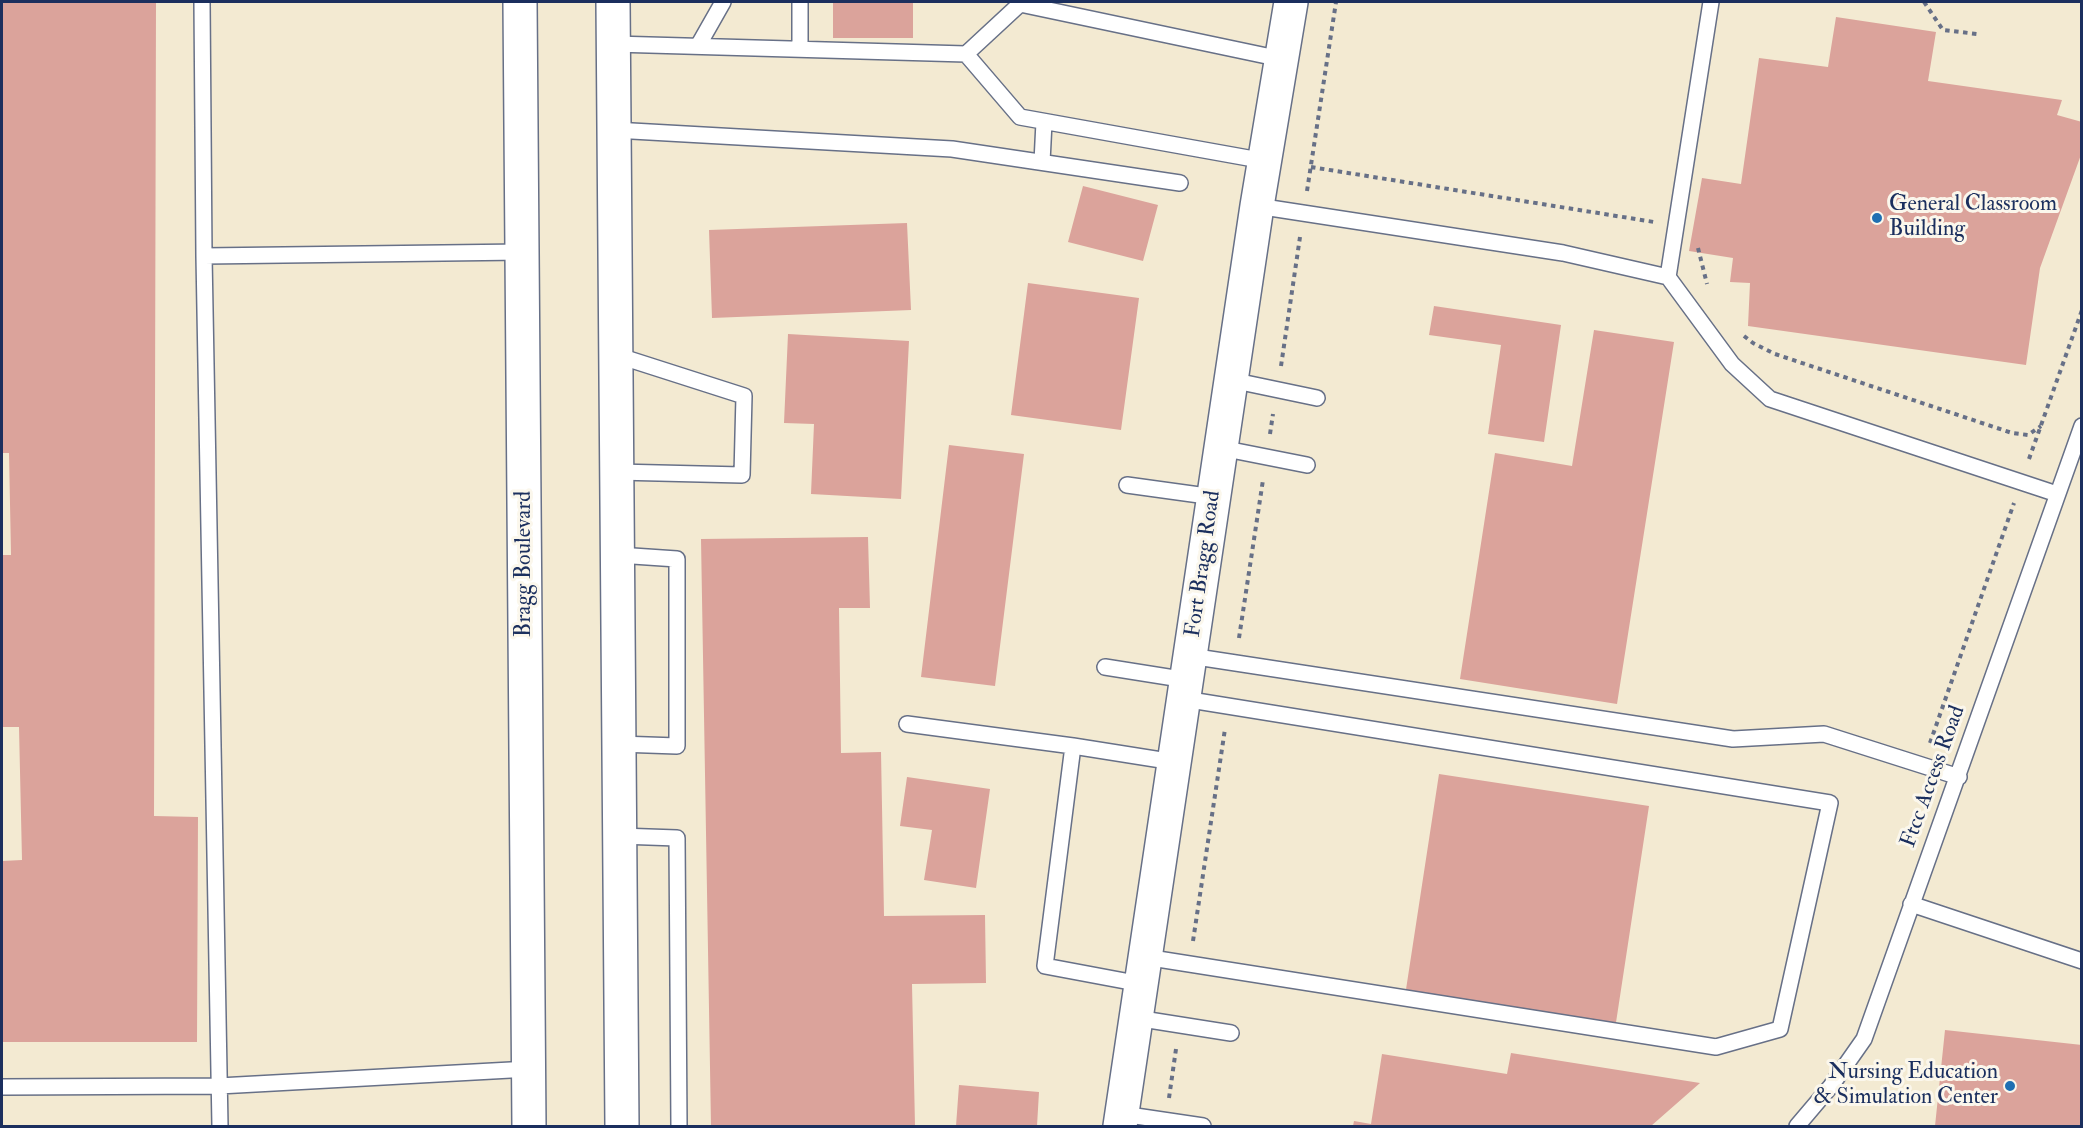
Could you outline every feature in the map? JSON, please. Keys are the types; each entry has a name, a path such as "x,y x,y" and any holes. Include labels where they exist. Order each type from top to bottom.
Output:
{"main road":[{"name":"Bragg Boulevard","path":"520,2 529,1126"},
{"path":"613,2 622,1126"},
{"name":"Fort Bragg Road","path":"1121,1120 1257,206 1291,2"}],"lane":[{"path":"202,2 204,256 220,1126"},
{"path":"698,46 723,2"},
{"path":"800,2 800,49"},
{"path":"1668,277 1711,2"},
{"path":"614,44 966,54 1020,4 1281,59"},
{"path":"966,54 1020,117 1265,161"},
{"path":"1042,162 1044,122"},
{"path":"614,130 952,148 1180,183"},
{"path":"1257,206 1563,253 1668,277 1732,364 1770,399 2057,494"},
{"path":"204,256 523,252"},
{"path":"616,355 744,396 742,475 617,472"},
{"path":"1231,380 1317,398"},
{"name":"Ftcc Access Road","path":"1797,1126 1831,1086 1864,1039 2082,426"},
{"path":"1221,448 1307,465"},
{"path":"1127,485 1214,497"},
{"path":"618,555 677,559 677,747 619,744"},
{"path":"1105,667 1187,678 1235,662 1733,739 1824,734 1959,777"},
{"path":"1073,746 1045,966 1143,971 1190,964 1716,1047 1780,1029 1830,803 1228,706 1187,678"},
{"path":"907,724 1174,762"},
{"path":"620,836 678,838 679,1126"},
{"path":"1911,904 2082,961"},
{"path":"1136,1018 1231,1033"},
{"path":"2,1087 219,1086 529,1069"},
{"path":"1121,1120 1165,1121 1203,1126"}],"path":[{"path":"1235,662 1336,2"},
{"path":"1924,2 1943,30 1977,34"},
{"path":"1311,167 1699,229 1698,246 1709,289"},
{"path":"1922,765 2082,310"},
{"path":"1740,332 1753,343 1775,354 2012,433 2028,435 2041,426"},
{"path":"1190,964 1228,706"},
{"path":"1165,1121 1180,1025"}],"building":[{"path":"2,2 156,2 154,816 198,817 197,1042 2,1042 2,861 22,860 19,727 2,727 2,555 11,555 9,453 2,453"},
{"path":"833,2 913,2 913,38 833,38"},
{"name":"General Classroom Building","path":"1836,17 1936,32 1928,81 2062,100 2057,115 2082,122 2082,152 2040,268 2026,365 1748,326 1750,283 1730,282 1733,258 1689,251 1702,178 1741,184 1759,58 1828,67"},
{"path":"1083,186 1158,205 1143,261 1068,242"},
{"path":"907,223 911,310 712,318 709,230"},
{"path":"1028,283 1139,298 1121,430 1011,415"},
{"path":"1434,306 1561,325 1544,442 1488,434 1501,345 1429,335"},
{"path":"1594,330 1674,342 1617,704 1460,679 1495,453 1572,466"},
{"path":"788,334 909,341 901,499 811,494 814,424 784,423"},
{"path":"949,445 1024,454 995,686 921,677"},
{"path":"868,537 870,608 839,608 841,753 881,752 884,916 985,915 986,983 912,984 915,1126 711,1126 701,539"},
{"path":"1439,774 1649,806 1615,1029 1405,996"},
{"path":"907,777 990,789 976,888 924,880 932,830 900,826"},
{"name":"Nursing Education & Simulation Center","path":"1945,1030 2082,1045 2082,1126 1935,1126"},
{"path":"1511,1053 1700,1083 1651,1126 1353,1126 1354,1121 1371,1124 1382,1054 1507,1074"},
{"path":"959,1085 1039,1092 1037,1126 956,1126"}],"place":[{"name":"General Classroom Building","path":"1877,218"},
{"name":"Nursing Education & Simulation Center","path":"2010,1086"}]}
